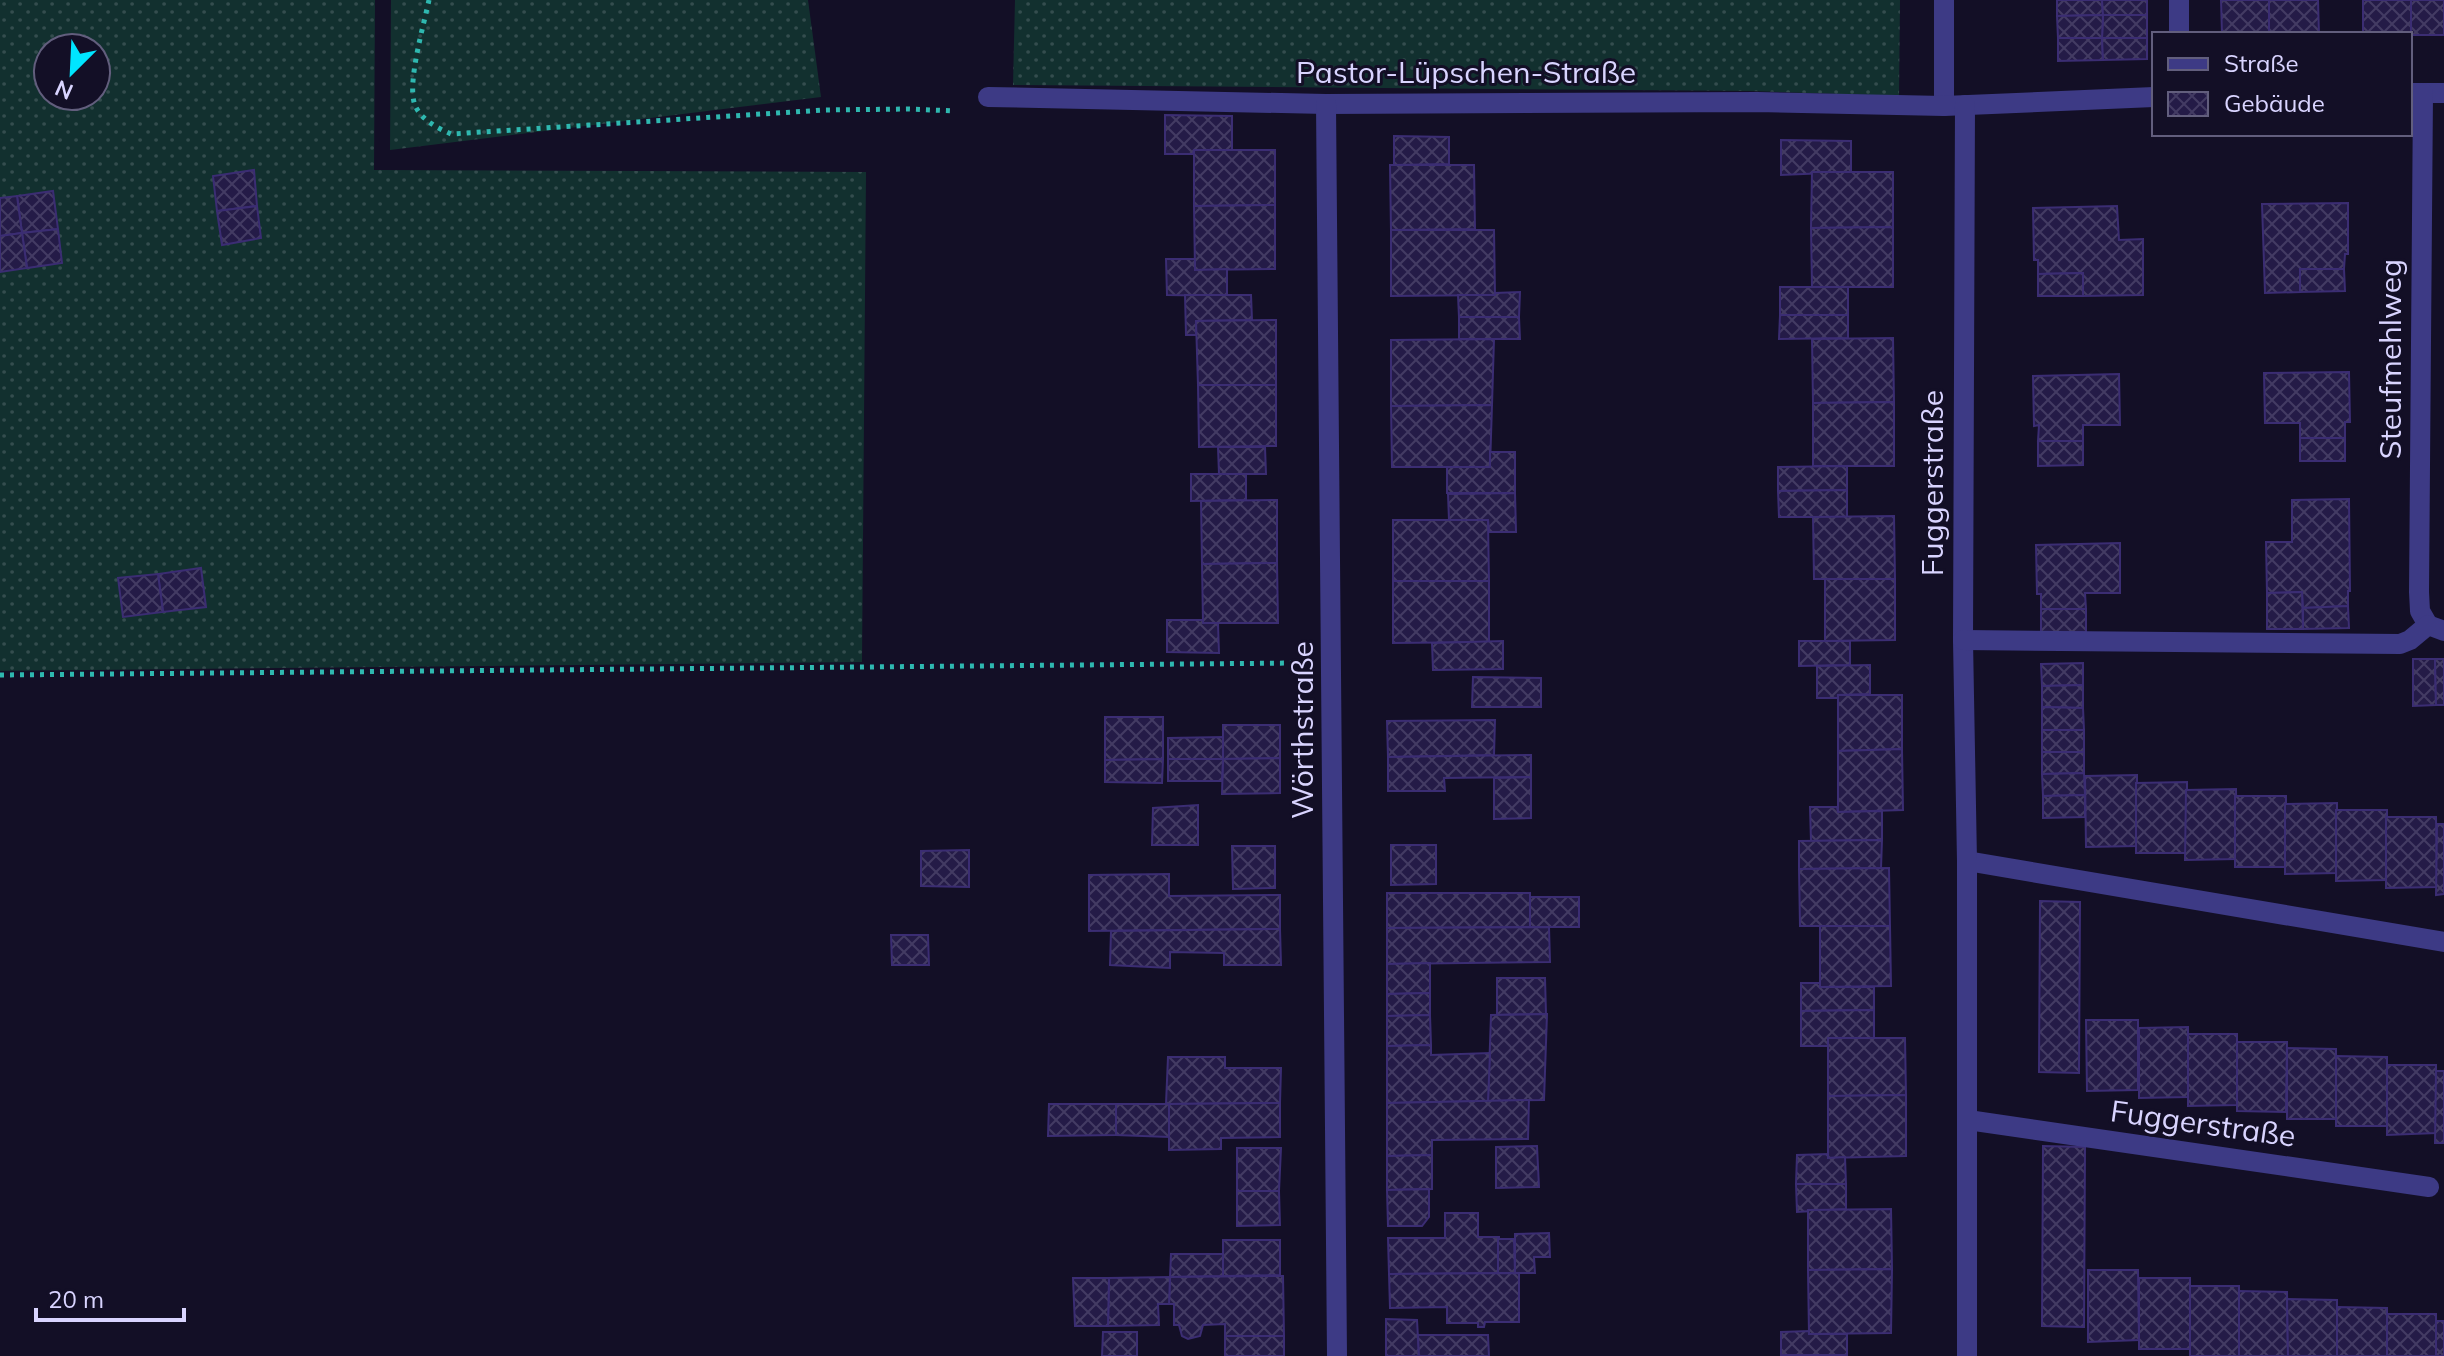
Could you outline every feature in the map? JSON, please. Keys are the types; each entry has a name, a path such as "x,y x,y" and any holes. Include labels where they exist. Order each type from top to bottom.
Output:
{"street":[{"path":"1944,0 1955,106"},
{"path":"2179,0 2179,32"},
{"path":"2416,93 2444,93"},
{"name":"Steufmehlweg","path":"1963,640 2400,644 2436,628 2420,611 2419,592 2416,93"},
{"name":"Pastor-Lüpschen-Straße","path":"988,97 1326,104 1757,102 1955,106 2152,97"},
{"name":"Wörthstraße","path":"1326,104 1337,1356"},
{"name":"Fuggerstraße","path":"1955,106 1967,861 1967,1356"},
{"path":"1967,861 2444,942"},
{"name":"Fuggerstraße","path":"1968,1120 2429,1187"}],"path":[{"path":"429,0 414,78 414,103 431,125 451,134 824,110 958,112"},
{"path":"0,675 1333,663"}],"green space":[{"path":"0,0 375,0 374,170 866,172 862,662 0,671"},
{"path":"391,0 808,0 821,97 390,150"},
{"path":"1015,0 1900,0 1899,96 1750,91 1013,85"}],"building":[{"path":"2057,0 2102,0 2103,15 2057,16"},
{"path":"2102,0 2147,0 2147,15 2103,15"},
{"path":"2221,0 2269,0 2269,32 2222,32"},
{"path":"2269,0 2318,0 2319,32 2269,32"},
{"path":"2363,0 2411,0 2411,32 2363,32"},
{"path":"2411,0 2444,0 2444,35 2412,35"},
{"path":"2103,15 2147,15 2147,38 2102,38"},
{"path":"2103,15 2102,38 2058,38 2057,16"},
{"path":"2058,38 2102,38 2103,60 2058,61"},
{"path":"2102,38 2147,38 2147,59 2103,60"},
{"path":"1165,115 1232,116 1232,150 1165,154"},
{"path":"1394,136 1449,137 1449,164 1394,165"},
{"path":"1781,140 1851,141 1851,172 1781,175"},
{"path":"1194,150 1275,150 1275,205 1194,206"},
{"path":"1390,165 1474,165 1475,229 1391,230"},
{"path":"254,170 257,206 217,211 213,176"},
{"path":"1812,172 1893,172 1893,227 1811,228"},
{"path":"53,191 58,229 22,233 17,196"},
{"path":"17,196 22,233 0,236 0,198"},
{"path":"2348,203 2348,254 2345,254 2344,269 2300,269 2300,292 2265,293 2262,204"},
{"path":"1275,205 1275,269 1195,270 1194,206"},
{"path":"257,206 261,238 222,245 217,211"},
{"path":"2117,206 2119,240 2143,239 2143,295 2083,296 2083,273 2038,274 2038,260 2034,260 2033,208"},
{"path":"1893,227 1893,287 1812,287 1811,228"},
{"path":"58,229 62,263 27,268 22,233"},
{"path":"1391,230 1494,230 1495,295 1391,296"},
{"path":"22,233 27,268 0,272 0,236"},
{"path":"1166,259 1195,259 1195,270 1227,269 1227,296 1167,295"},
{"path":"2300,269 2344,269 2345,291 2300,292"},
{"path":"2083,273 2083,296 2038,296 2038,274"},
{"path":"1780,287 1848,287 1848,315 1780,315"},
{"path":"1520,292 1519,317 1459,317 1458,295"},
{"path":"1185,295 1251,295 1252,320 1196,321 1196,335 1186,335"},
{"path":"1780,315 1848,315 1848,338 1779,339"},
{"path":"1459,317 1519,317 1520,339 1459,339"},
{"path":"1276,320 1276,385 1198,385 1196,321"},
{"path":"1893,338 1894,402 1813,403 1812,339"},
{"path":"1494,339 1492,405 1391,406 1391,340"},
{"path":"2349,372 2350,422 2345,422 2345,438 2300,438 2300,423 2265,423 2264,373"},
{"path":"2119,374 2120,425 2083,425 2083,441 2038,441 2039,425 2034,426 2033,376"},
{"path":"1198,385 1276,385 1276,446 1199,447"},
{"path":"1894,402 1894,466 1813,466 1813,403"},
{"path":"1492,405 1490,467 1392,467 1391,406"},
{"path":"2300,438 2345,438 2345,461 2300,461"},
{"path":"2038,441 2083,441 2083,465 2038,466"},
{"path":"1218,447 1265,447 1266,474 1219,474"},
{"path":"1490,452 1515,452 1515,493 1447,493 1447,467 1490,467"},
{"path":"1847,466 1847,490 1778,491 1778,467"},
{"path":"1191,474 1246,474 1246,500 1191,501"},
{"path":"1847,490 1847,517 1779,517 1778,491"},
{"path":"1515,493 1516,532 1489,532 1488,520 1449,520 1448,494"},
{"path":"2349,499 2348,606 2303,608 2302,592 2267,593 2266,542 2292,542 2292,500"},
{"path":"1277,500 1277,563 1202,564 1201,501"},
{"path":"1894,516 1895,579 1814,579 1813,517"},
{"path":"1393,520 1488,520 1489,581 1393,581"},
{"path":"2120,543 2120,593 2085,593 2086,609 2041,609 2041,594 2037,594 2036,545"},
{"path":"1277,563 1278,623 1203,623 1202,564"},
{"path":"201,568 206,607 163,612 158,574"},
{"path":"158,574 163,612 123,617 118,578"},
{"path":"1825,579 1895,579 1895,640 1825,641"},
{"path":"1393,581 1489,581 1489,642 1393,643"},
{"path":"2302,592 2303,629 2267,629 2267,593"},
{"path":"2348,606 2349,628 2303,629 2303,608"},
{"path":"2041,609 2086,609 2086,632 2041,633"},
{"path":"1167,620 1218,623 1219,653 1167,652"},
{"path":"1503,641 1503,669 1433,670 1432,643"},
{"path":"1799,641 1850,641 1850,665 1799,666"},
{"path":"2413,659 2435,659 2436,705 2413,706"},
{"path":"2435,659 2444,659 2444,705 2436,705"},
{"path":"2083,663 2083,685 2042,686 2041,664"},
{"path":"1870,665 1870,694 1817,698 1817,666"},
{"path":"1473,677 1541,678 1541,707 1472,707"},
{"path":"2083,685 2083,708 2042,707 2042,686"},
{"path":"1838,695 1902,695 1902,749 1838,751"},
{"path":"2042,707 2083,708 2084,730 2042,730"},
{"path":"1105,717 1163,717 1163,759 1105,760"},
{"path":"1495,720 1494,755 1388,757 1387,721"},
{"path":"1223,725 1280,725 1280,758 1223,759"},
{"path":"2042,730 2084,730 2084,752 2042,752"},
{"path":"1223,737 1223,759 1168,759 1168,738"},
{"path":"1902,749 1903,810 1838,812 1838,751"},
{"path":"2042,752 2084,752 2084,773 2042,774"},
{"path":"1531,755 1531,777 1444,778 1445,791 1388,791 1388,757"},
{"path":"1280,758 1280,793 1222,794 1223,759"},
{"path":"1163,759 1162,783 1105,782 1105,760"},
{"path":"1168,759 1223,759 1222,781 1168,781"},
{"path":"2084,773 2085,795 2043,796 2042,774"},
{"path":"2137,775 2137,846 2086,847 2085,776"},
{"path":"1531,777 1531,818 1494,819 1494,778"},
{"path":"2187,782 2187,853 2136,853 2136,783"},
{"path":"2236,789 2237,859 2185,860 2186,790"},
{"path":"2085,795 2085,817 2043,818 2043,796"},
{"path":"2235,796 2286,796 2286,867 2235,867"},
{"path":"2337,803 2337,873 2285,874 2285,804"},
{"path":"1198,805 1198,845 1152,845 1153,808"},
{"path":"1810,807 1837,807 1838,812 1882,811 1882,840 1811,841"},
{"path":"2336,810 2387,810 2387,880 2336,881"},
{"path":"2386,817 2436,817 2437,887 2386,888"},
{"path":"2437,824 2444,824 2444,894 2436,895"},
{"path":"1882,840 1881,868 1799,869 1799,841"},
{"path":"1391,845 1436,845 1436,884 1391,885"},
{"path":"1232,846 1275,846 1275,888 1233,889"},
{"path":"969,850 969,887 921,886 921,851"},
{"path":"1889,868 1890,926 1800,926 1799,869"},
{"path":"1169,874 1169,896 1280,895 1280,929 1089,931 1089,875"},
{"path":"1387,893 1530,893 1530,927 1387,928"},
{"path":"1530,897 1579,897 1579,927 1530,927"},
{"path":"2040,901 2080,902 2079,1073 2039,1072"},
{"path":"1820,926 1890,926 1891,986 1820,987"},
{"path":"1549,927 1550,962 1387,964 1387,928"},
{"path":"1280,929 1281,965 1224,965 1224,953 1170,952 1170,968 1110,965 1111,931"},
{"path":"891,935 928,935 929,965 892,965"},
{"path":"1430,963 1430,993 1387,994 1387,964"},
{"path":"1497,978 1545,978 1546,1014 1497,1015"},
{"path":"1801,983 1820,983 1820,987 1874,987 1874,1010 1801,1011"},
{"path":"1430,993 1430,1015 1387,1016 1387,994"},
{"path":"1874,1010 1874,1038 1828,1038 1828,1046 1801,1046 1801,1011"},
{"path":"1547,1014 1544,1100 1488,1101 1491,1015"},
{"path":"1430,1015 1431,1045 1387,1046 1387,1016"},
{"path":"2086,1020 2138,1020 2138,1090 2087,1091"},
{"path":"2188,1027 2188,1097 2139,1098 2139,1028"},
{"path":"2188,1034 2237,1034 2237,1105 2188,1106"},
{"path":"1828,1038 1905,1038 1906,1095 1828,1096"},
{"path":"2237,1042 2287,1042 2286,1112 2237,1111"},
{"path":"1431,1045 1431,1055 1490,1053 1488,1101 1387,1103 1387,1046"},
{"path":"2287,1048 2336,1049 2336,1119 2287,1119"},
{"path":"2336,1056 2387,1057 2387,1126 2336,1126"},
{"path":"1168,1057 1225,1057 1225,1068 1281,1068 1280,1103 1166,1104"},
{"path":"2387,1065 2436,1065 2436,1133 2387,1135"},
{"path":"2436,1071 2444,1071 2444,1143 2435,1143"},
{"path":"1906,1095 1906,1156 1828,1158 1828,1096"},
{"path":"1529,1100 1528,1139 1432,1140 1432,1155 1387,1156 1387,1103"},
{"path":"1280,1103 1280,1137 1221,1138 1221,1149 1169,1150 1169,1104"},
{"path":"1049,1104 1116,1104 1116,1135 1048,1136"},
{"path":"1116,1104 1169,1104 1169,1137 1116,1135"},
{"path":"1537,1146 1539,1187 1496,1188 1496,1147"},
{"path":"2043,1146 2085,1147 2084,1327 2042,1326"},
{"path":"1237,1148 1281,1148 1279,1191 1237,1191"},
{"path":"1828,1154 1828,1158 1845,1157 1846,1184 1796,1184 1797,1155"},
{"path":"1432,1155 1432,1189 1387,1190 1387,1156"},
{"path":"1796,1184 1846,1184 1846,1209 1797,1212"},
{"path":"1429,1189 1429,1217 1422,1226 1388,1226 1387,1190"},
{"path":"1237,1191 1279,1191 1280,1225 1237,1226"},
{"path":"1891,1209 1892,1269 1808,1270 1808,1210"},
{"path":"1445,1213 1478,1213 1478,1237 1499,1237 1498,1273 1389,1274 1388,1238 1445,1238"},
{"path":"1549,1233 1550,1257 1534,1257 1535,1273 1515,1273 1515,1234"},
{"path":"1498,1239 1514,1239 1515,1273 1498,1273"},
{"path":"1223,1240 1280,1240 1280,1275 1223,1276"},
{"path":"1171,1254 1223,1254 1223,1276 1170,1277"},
{"path":"1892,1269 1891,1333 1809,1334 1808,1270"},
{"path":"2088,1270 2138,1270 2139,1340 2088,1342"},
{"path":"1519,1273 1519,1322 1485,1322 1484,1327 1478,1327 1478,1323 1447,1323 1447,1307 1390,1308 1389,1274"},
{"path":"1283,1276 1284,1336 1225,1336 1225,1324 1203,1325 1200,1336 1188,1339 1182,1336 1179,1325 1174,1325 1174,1304 1169,1304 1170,1277"},
{"path":"1170,1277 1169,1304 1158,1304 1159,1325 1108,1326 1109,1278"},
{"path":"1073,1278 1109,1278 1108,1326 1075,1326"},
{"path":"2139,1278 2190,1278 2190,1349 2139,1349"},
{"path":"2190,1286 2239,1286 2239,1356 2190,1356"},
{"path":"2239,1291 2287,1292 2288,1356 2239,1356"},
{"path":"2287,1299 2337,1300 2337,1356 2288,1356"},
{"path":"2337,1307 2387,1308 2387,1356 2337,1356"},
{"path":"2387,1314 2436,1314 2436,1356 2387,1356"},
{"path":"1386,1319 1417,1320 1419,1356 1386,1356"},
{"path":"2436,1321 2444,1321 2444,1356 2436,1356"},
{"path":"1809,1331 1809,1334 1847,1334 1847,1355 1781,1355 1781,1332"},
{"path":"1103,1332 1137,1332 1137,1356 1102,1356"},
{"path":"1418,1335 1488,1335 1489,1356 1419,1356"},
{"path":"1225,1336 1284,1336 1284,1356 1225,1356"}]}
